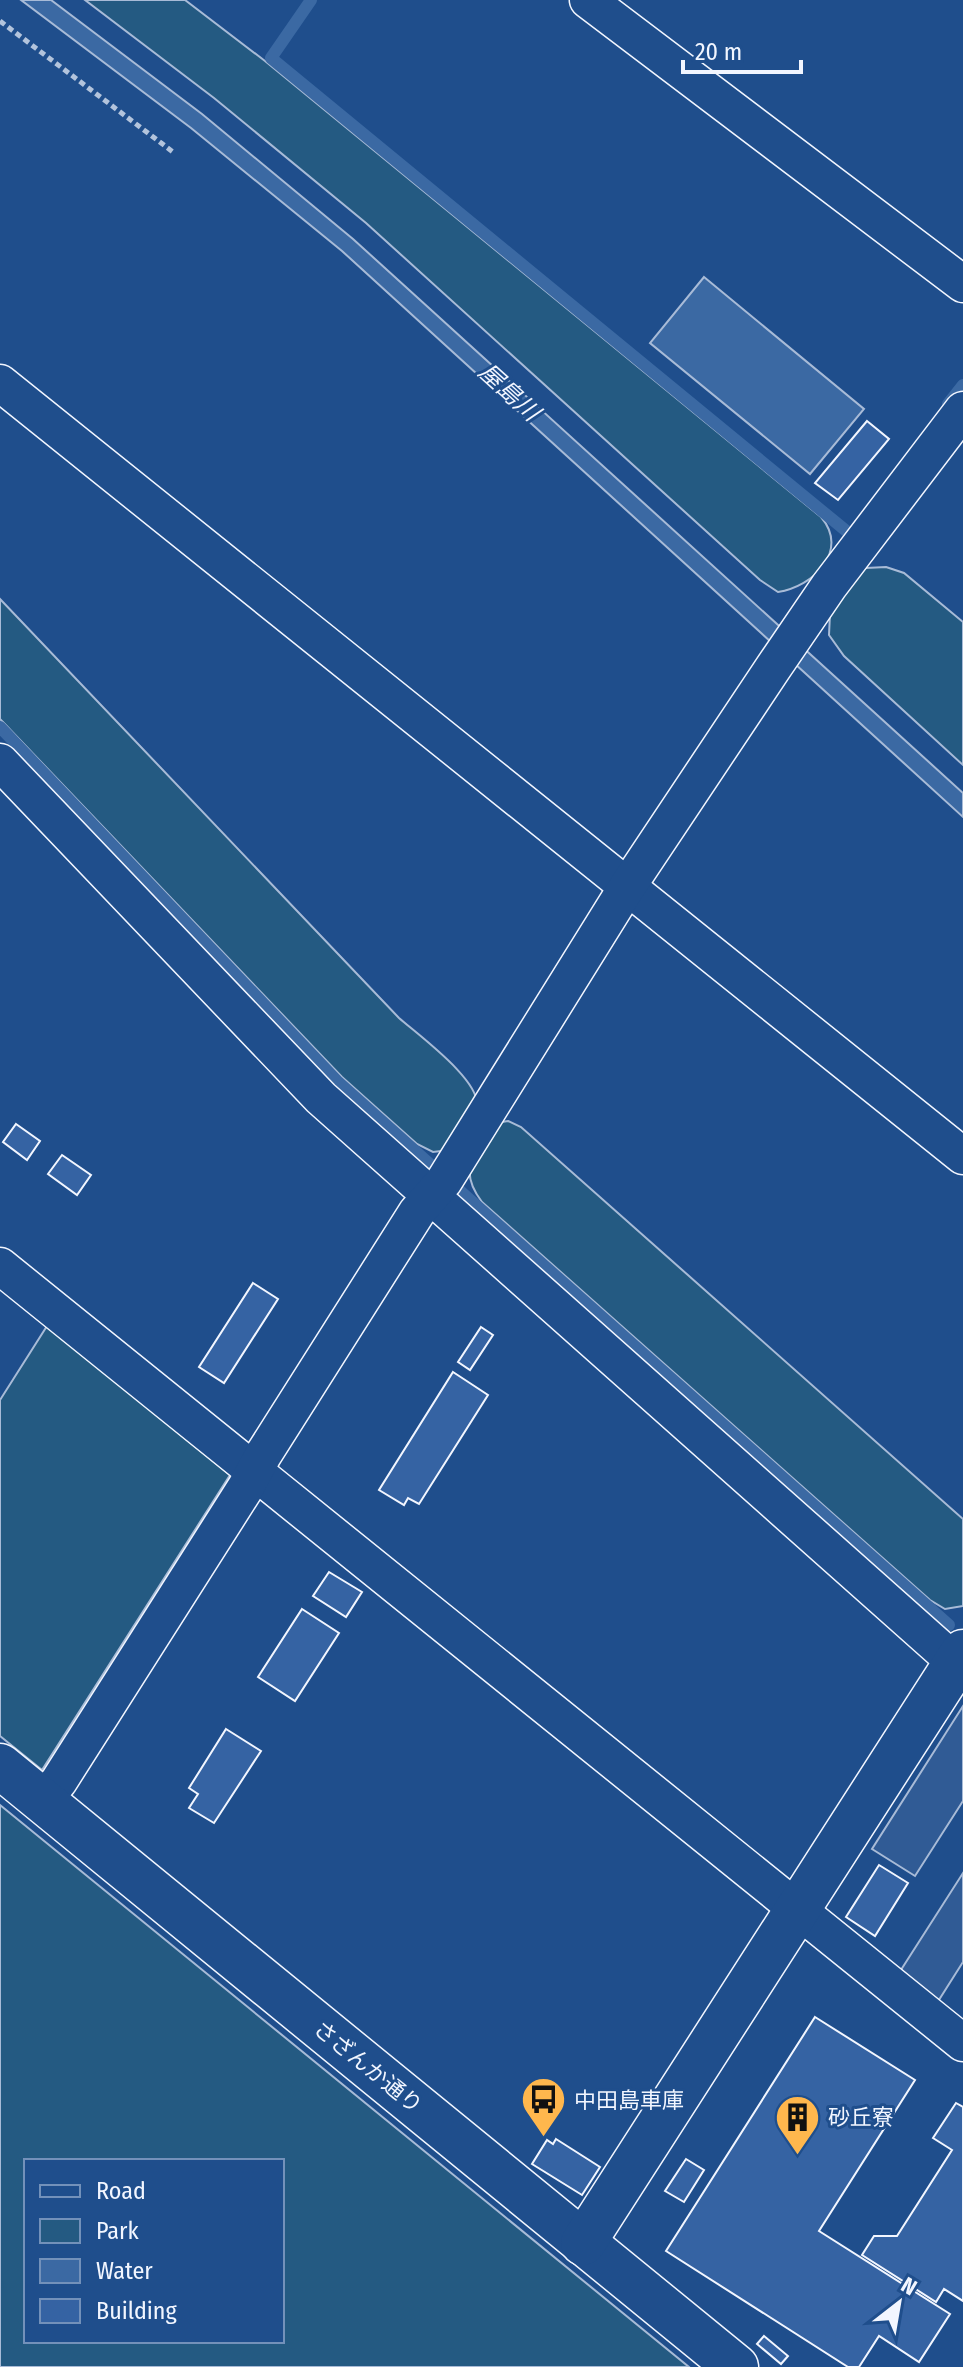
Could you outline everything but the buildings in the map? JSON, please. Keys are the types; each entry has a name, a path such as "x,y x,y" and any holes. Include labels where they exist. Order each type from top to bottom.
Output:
{"street":[{"path":"588,0 963,284"},
{"path":"0,383 963,1156"},
{"path":"43,1801 59,1781 489,1109 627,887 773,668 963,410"},
{"path":"0,762 321,1098 961,1661 583,2243"},
{"path":"0,1266 963,2043"},
{"name":"さざんか通り","path":"0,1766 736,2367"}],"path":[{"path":"0,21 173,152"}],"green space":[{"path":"85,0 185,0 265,61 821,517 829,530 831,542 824,565 804,583 791,589 778,592 760,580 366,223 214,98"},
{"path":"886,567 904,573 963,622 963,765 844,656 829,635 830,614 850,578 866,568"},
{"path":"0,599 399,1018 461,1073 471,1086 476,1109 449,1150 433,1152 417,1144 342,1077 0,719"},
{"path":"508,1121 521,1127 963,1519 963,1606 945,1609 930,1600 482,1202 470,1180 472,1162 496,1123"},
{"path":"47,1326 230,1475 42,1770 0,1736 0,1400"},
{"path":"0,1805 689,2367 0,2367"}],"shaded area":[{"path":"963,1706 963,1801 915,1876 872,1849"},
{"path":"963,1873 963,1962 937,2003 899,1973"}],"water":[{"name":"屋島川","path":"21,0 51,0 202,114 353,239 963,793 963,817 342,251 191,128"},
{"path":"704,277 864,409 810,474 650,343"}],"waterway":[{"path":"311,0 271,58 850,534"},
{"path":"948,404 963,385"},
{"path":"0,727 337,1081 432,1166"},
{"path":"459,1190 949,1625"}],"place":[{"name":"中田島車庫","path":"543,2139"},
{"name":"砂丘寮","path":"797,2156"}]}
